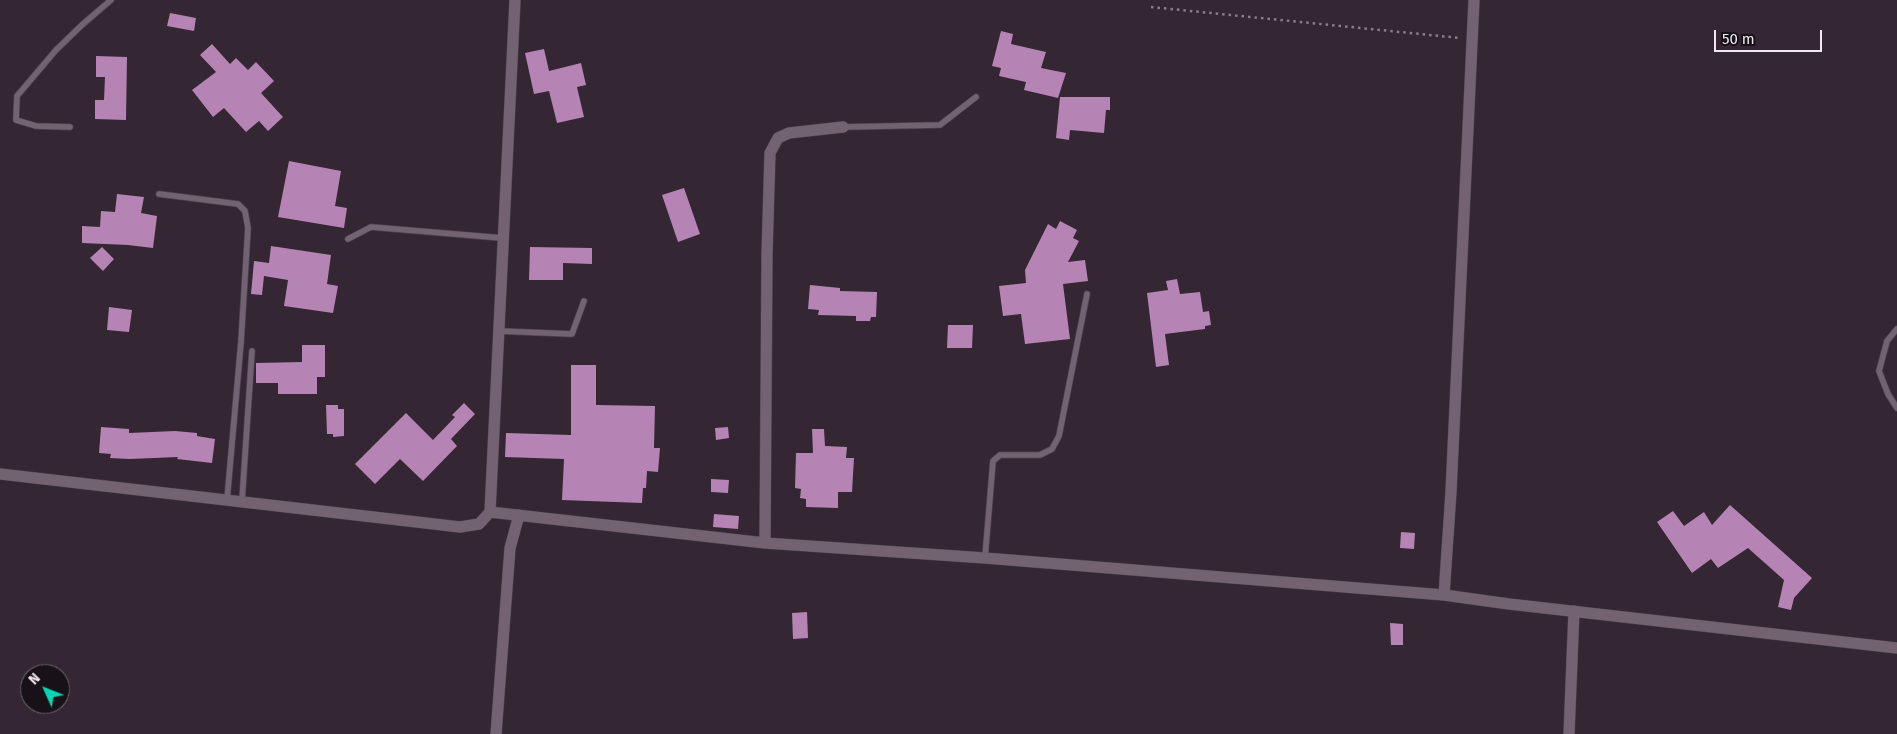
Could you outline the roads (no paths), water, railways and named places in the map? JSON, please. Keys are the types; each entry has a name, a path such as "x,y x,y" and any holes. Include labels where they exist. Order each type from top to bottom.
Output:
{"street":[{"path":"0,474 460,527 479,524 490,512 515,0"},
{"path":"1444,595 1452,492 1474,0"},
{"path":"765,543 767,254 770,153 778,138 789,133 843,126"},
{"path":"490,512 765,543 985,558 1444,595 1897,648"},
{"path":"496,734 510,548 519,515"},
{"path":"1569,734 1574,611"}],"lane":[{"path":"70,127 36,126 16,120 17,96 56,50 111,0"},
{"path":"843,126 940,125 976,97"},
{"path":"159,194 238,204 244,211 248,228 241,342 227,500"},
{"path":"348,239 371,227 502,238"},
{"path":"985,558 993,461 1000,455 1040,456 1052,450 1056,443 1059,436 1087,294"},
{"path":"498,332 572,334 584,301"},
{"path":"1897,329 1887,340 1879,371 1888,394 1897,408"},
{"path":"242,501 252,351"}]}
